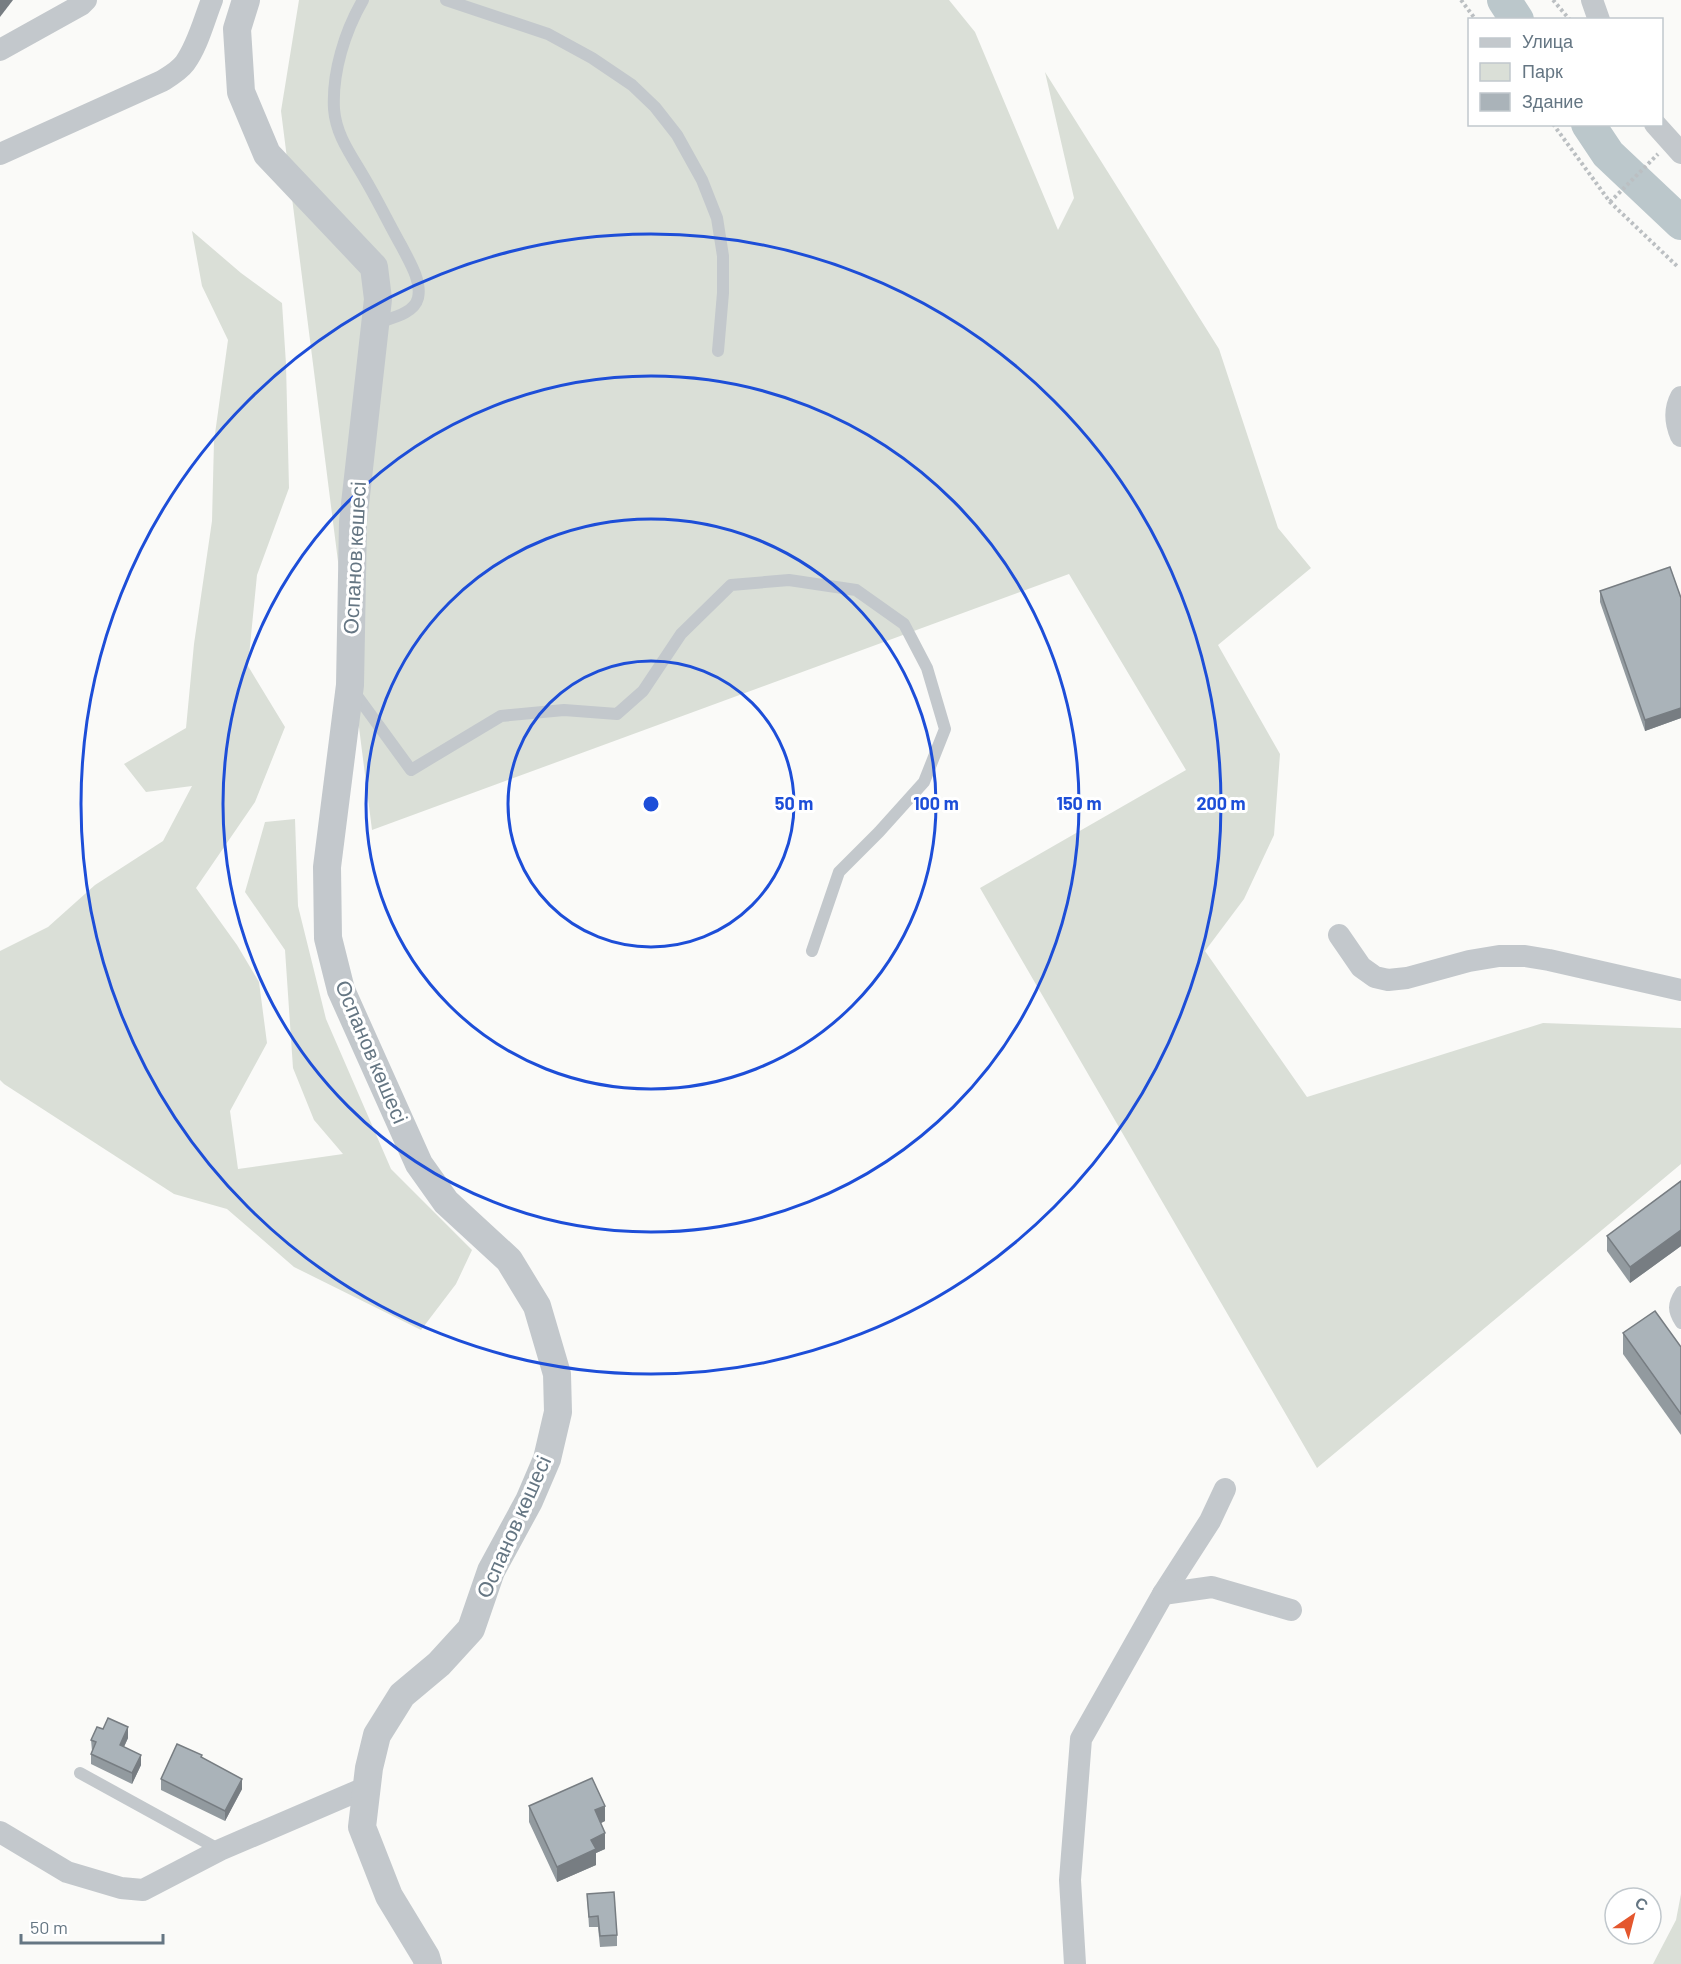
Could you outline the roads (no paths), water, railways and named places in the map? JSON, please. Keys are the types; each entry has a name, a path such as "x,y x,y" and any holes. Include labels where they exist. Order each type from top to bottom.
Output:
{"street":[{"path":"0,50 86,0"},
{"path":"0,154 162,81 175,72 184,64 192,50 212,0"},
{"name":"Оспанов көшесі","path":"246,0 237,28 241,92 267,154 374,267 378,299 353,522 350,686 327,867 328,938 341,990 419,1164 446,1202 509,1260 537,1306 557,1374 558,1412 547,1459 529,1501 491,1571 471,1629 439,1664 402,1695 377,1735 369,1768 363,1827 389,1896 428,1964"},
{"path":"1592,0 1598,18"},
{"path":"1657,126 1681,153"},
{"path":"1681,397 1676,407 1677,426 1681,436"},
{"path":"1339,935 1361,967 1375,977 1388,980 1407,978 1469,961 1499,956 1525,956 1681,990"},
{"path":"1075,1964 1070,1880 1081,1739 1163,1594 1210,1521 1225,1489"},
{"path":"1163,1594 1212,1587 1291,1610"},
{"path":"0,1832 67,1872 121,1888 143,1890 220,1850 367,1787"}],"lane":[{"path":"363,0 345,39 336,74 334,110 348,154 364,176 411,265 419,288 418,300 411,309 396,317 376,323"},
{"path":"446,0 548,34 592,58 632,85 655,107 677,135 702,180 717,218 723,256 723,293 718,351"},
{"path":"350,686 411,770 501,716 564,710 617,714 643,691 681,634 731,585 789,580 856,590 904,624 927,668 945,729 924,782 839,872 812,951"},
{"path":"1681,1292 1675,1304 1675,1314 1681,1323"},
{"path":"80,1773 220,1850"}],"waterway":[{"path":"1504,0 1516,18"},
{"path":"1589,126 1608,154 1681,223"}]}
